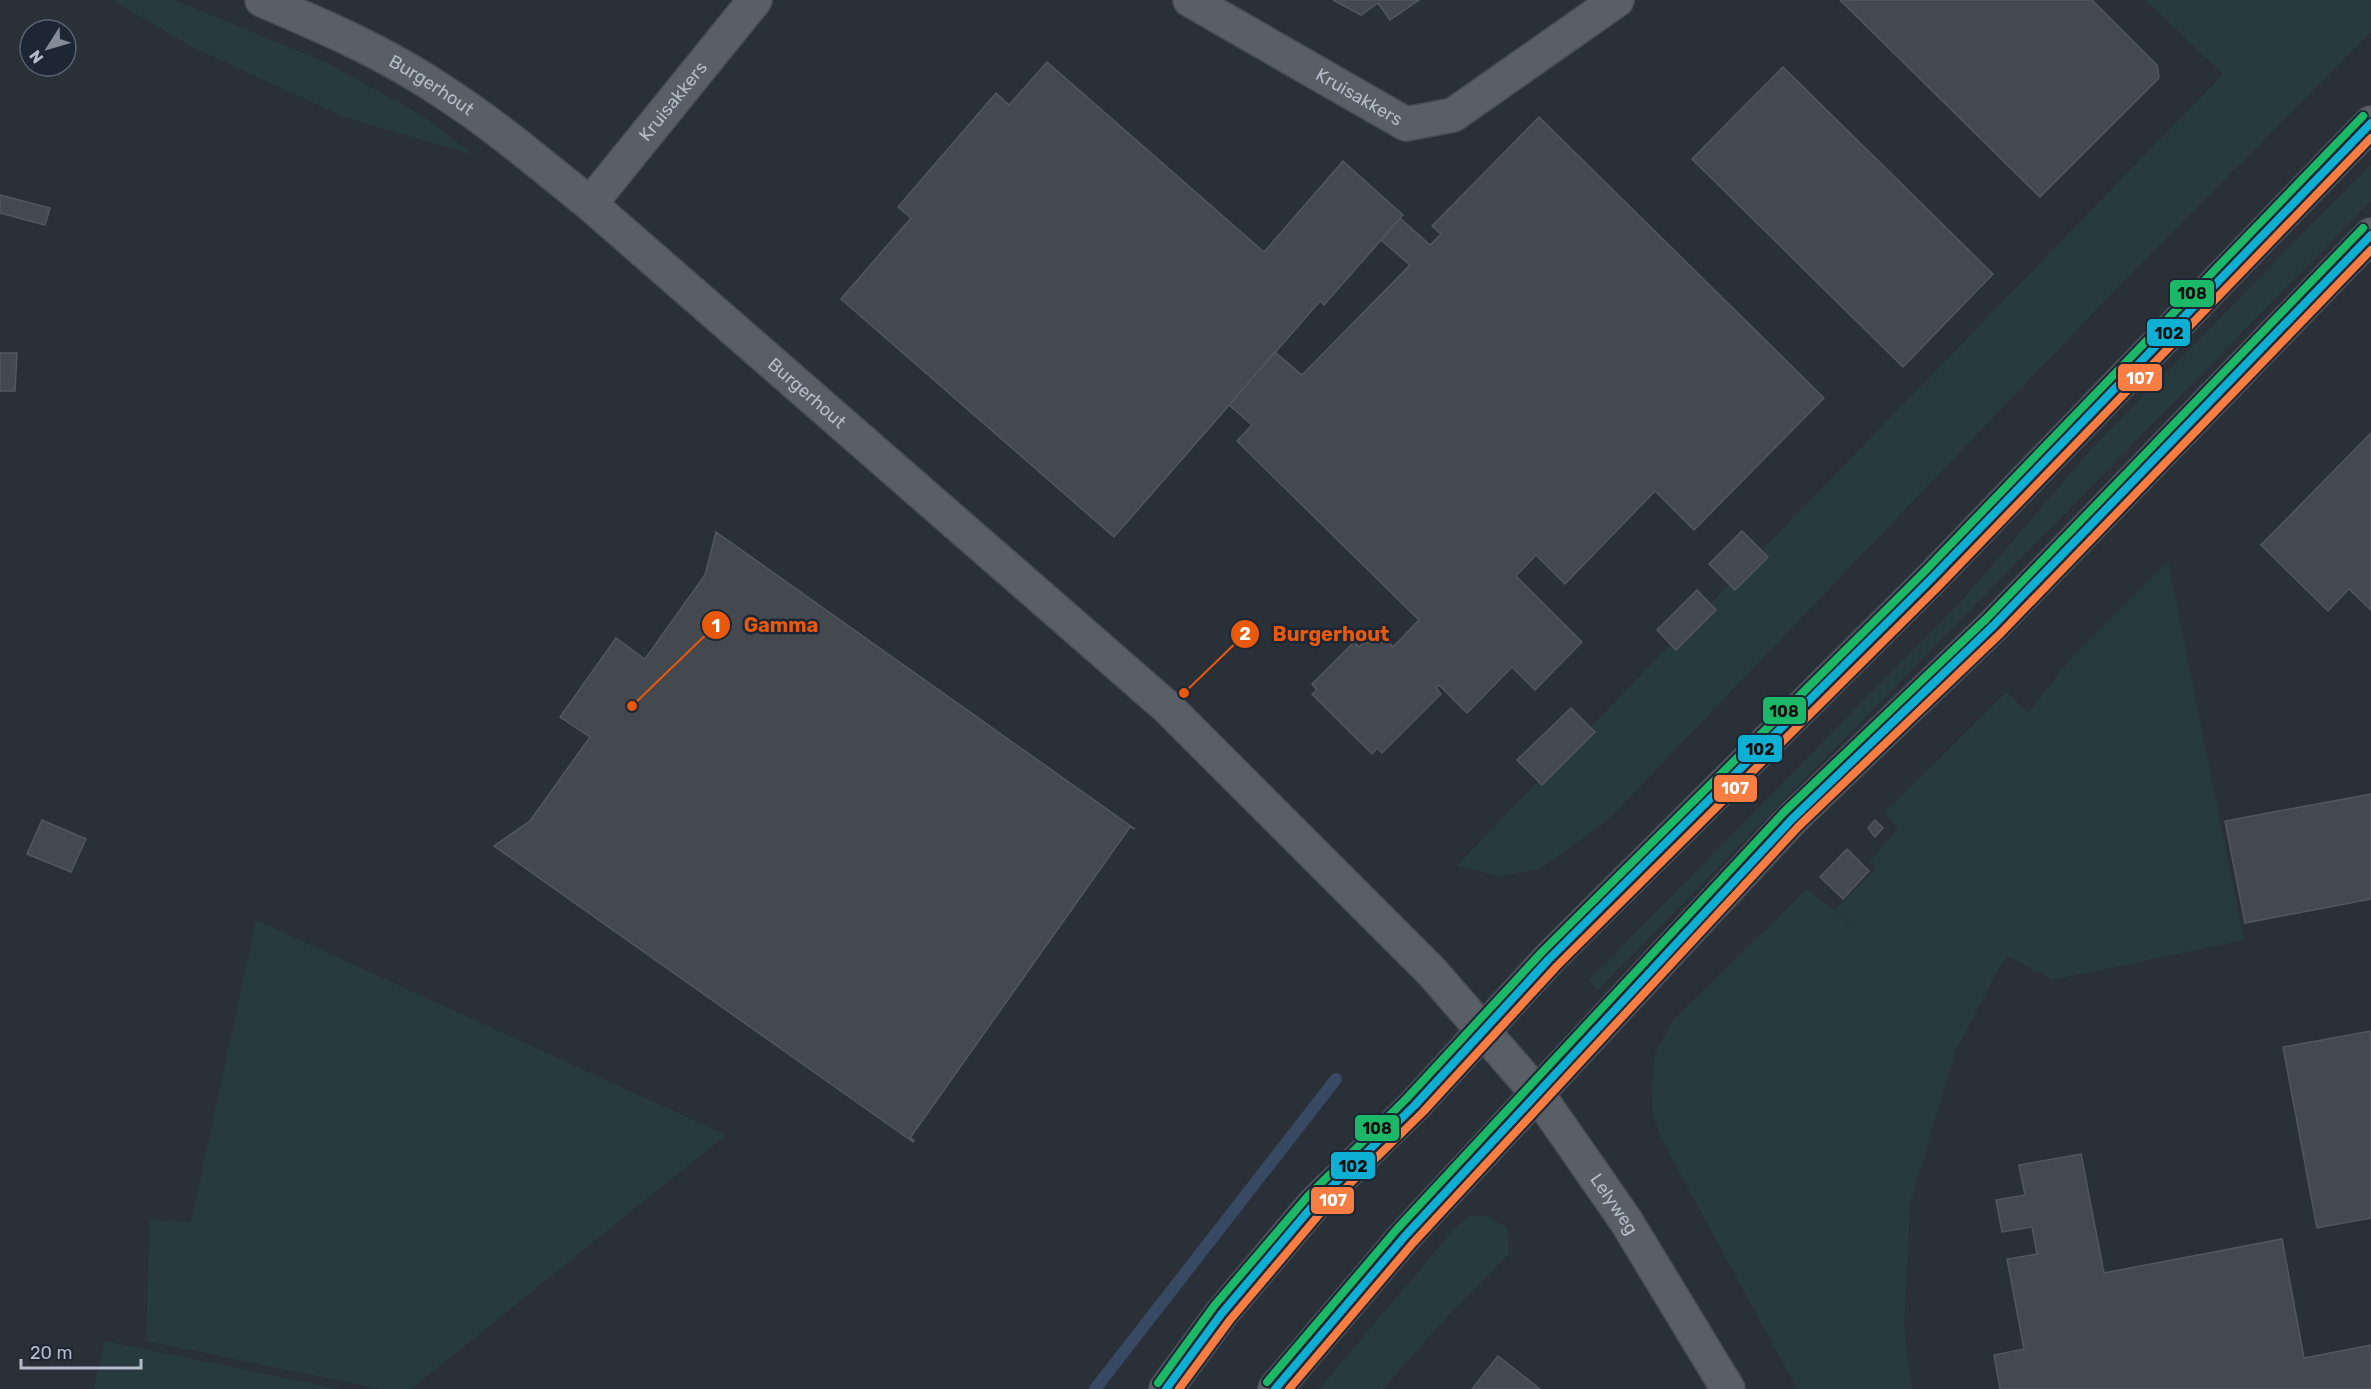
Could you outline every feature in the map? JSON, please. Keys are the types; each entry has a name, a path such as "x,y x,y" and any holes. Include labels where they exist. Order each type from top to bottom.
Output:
{"main road":[{"path":"1166,1389 1222,1313 1315,1203 1415,1105 1549,959 1931,579 2371,123"},
{"path":"1275,1389 1405,1236 1792,819 1993,626 2371,235"}],"street":[{"name":"Burgerhout","path":"262,0 348,37 445,92 590,204 1168,708 1432,972 1483,1030"},
{"name":"Kruisakkers","path":"590,204 755,0"},
{"name":"Kruisakkers","path":"1190,0 1406,124 1453,115 1617,0"},
{"name":"Lelyweg","path":"1483,1030 1538,1093 1626,1221 1728,1389"}],"green space":[{"path":"116,0 175,0 327,63 423,116 474,155 344,117 192,47 122,6"},
{"path":"2145,0 2371,0 2371,32 2119,286 1608,820 1540,869 1499,876 1456,866 2223,74"},
{"path":"2371,164 2371,201 1598,990 1589,980 1964,598 2092,448"},
{"path":"2168,561 2244,940 2053,980 2008,956 1998,970 1956,1050 1910,1204 1904,1327 1912,1389 1797,1389 1665,1146 1653,1116 1652,1087 1655,1053 1674,1019 1807,889 1856,928 1835,910 1876,869 1869,862 1898,829 1884,813 2006,692 2028,713 2072,657"},
{"path":"256,920 726,1135 411,1389 381,1389 146,1341 150,1220 191,1222"},
{"path":"1470,1216 1487,1216 1508,1228 1509,1254 1442,1322 1383,1389 1319,1389 1456,1227"},
{"path":"105,1341 339,1389 94,1389"}],"building":[{"path":"1333,0 1419,0 1390,20 1378,3 1361,15"},
{"path":"1840,0 2092,0 2157,65 2159,78 2040,197"},
{"path":"1047,62 1264,252 1343,161 1403,215 1324,305 1320,301 1114,537 841,299 911,218 898,207 996,93 1009,105"},
{"path":"1783,67 1993,274 1903,367 1692,159"},
{"path":"1539,117 1824,398 1694,530 1655,491 1565,584 1536,555 1516,576 1582,642 1535,690 1512,667 1467,713 1439,685 1436,688 1441,694 1382,753 1377,748 1372,754 1312,694 1317,690 1312,684 1354,642 1359,647 1363,643 1389,642 1393,647 1419,620 1237,441 1252,425 1229,405 1275,352 1302,375 1410,265 1381,240 1400,218 1430,245 1441,234 1432,226"},
{"path":"0,195 50,208 45,225 0,213"},
{"path":"0,353 17,353 15,391 0,391"},
{"path":"2371,433 2371,610 2349,589 2328,611 2261,545"},
{"path":"1742,531 1768,557 1735,590 1709,564"},
{"path":"716,532 1135,829 1130,827 910,1138 914,1140 913,1142 494,846 530,821 590,737 560,717 616,638 645,659 705,575"},
{"path":"1697,590 1716,610 1676,650 1657,630"},
{"path":"1571,708 1595,732 1542,785 1517,760"},
{"path":"2371,794 2371,899 2245,923 2225,821"},
{"path":"42,820 86,839 71,872 27,854"},
{"path":"1875,820 1883,828 1875,837 1868,828"},
{"path":"1847,849 1869,871 1843,899 1820,877"},
{"path":"2371,1031 2371,1218 2317,1228 2283,1047"},
{"path":"2081,1154 2104,1273 2282,1239 2304,1358 2371,1345 2371,1389 2000,1389 1994,1355 2024,1349 2007,1259 2037,1254 2032,1227 2002,1232 1996,1200 2025,1195 2019,1165"},
{"path":"1498,1356 1540,1389 1472,1389"}],"waterway":[{"path":"1095,1389 1336,1079"}],"transit line":[{"name":"108","path":"1158,1383 1214,1306 1308,1196 1407,1098 1542,952 1924,572 2363,116"},
{"name":"102","path":"1166,1389 1222,1313 1315,1203 1415,1105 1549,959 1931,579 2371,123"},
{"name":"107","path":"1179,1389 1230,1320 1323,1210 1423,1112 1557,966 1939,586 2371,138"},
{"name":"108","path":"1267,1382 1397,1229 1784,812 1986,619 2363,228"},
{"name":"102","path":"1275,1389 1405,1236 1792,819 1993,626 2371,235"},
{"name":"107","path":"1289,1389 1413,1243 1799,826 2001,633 2371,250"}],"place":[{"name":"Burgerhout","path":"1184,693"},
{"name":"Gamma","path":"632,706"}]}
